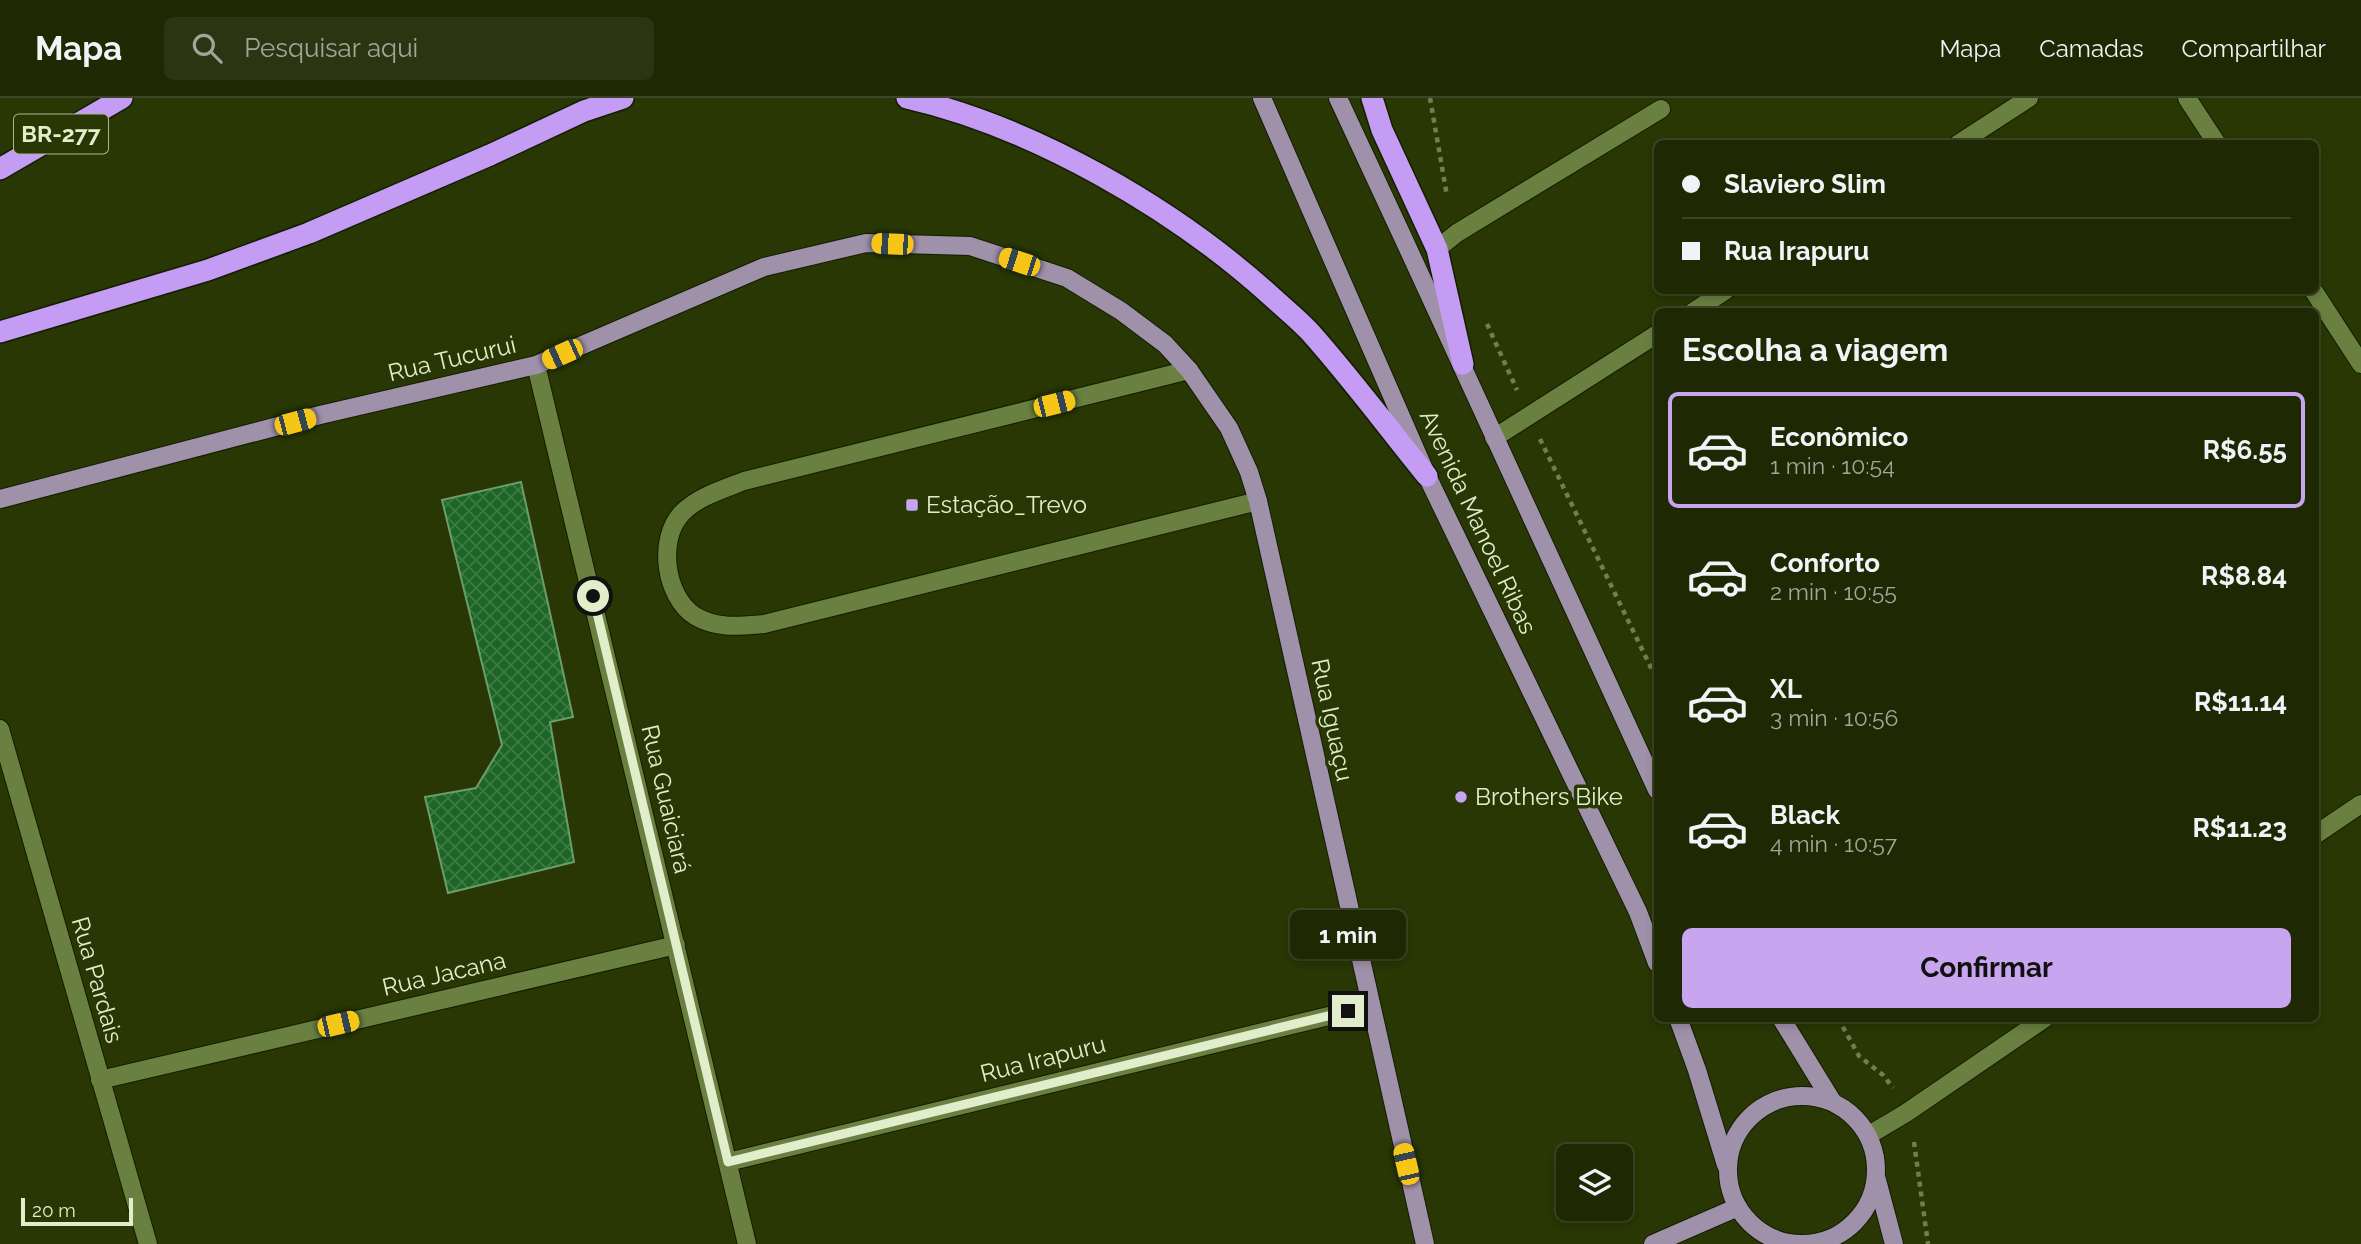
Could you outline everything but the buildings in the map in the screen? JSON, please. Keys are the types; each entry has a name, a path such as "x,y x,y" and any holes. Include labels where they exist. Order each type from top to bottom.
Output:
{"highway":[{"name":"BR-277","path":"0,169 122,98"},
{"path":"0,331 208,270 309,233 490,155 583,111 624,98"},
{"path":"907,98 993,125 1074,160 1153,206 1240,268 1309,331 1427,476"},
{"path":"1372,98 1382,130 1437,249 1463,364"}],"main road":[{"name":"Avenida Manoel Ribas","path":"1262,98 1427,476 1638,912 1654,955"},
{"name":"Avenida Manoel Ribas","path":"1338,98 1463,364 1494,438 1654,784"},
{"name":"Rua Tucurui","path":"0,499 320,415 536,365 764,267 866,243 971,246 1067,278"},
{"name":"Rua Iguaçu","path":"1067,278 1121,310 1165,344 1189,370 1229,428 1249,472 1258,501 1425,1244"},
{"path":"1679,1022 1727,1168 1730,1188 1747,1220 1774,1241 1809,1244 1827,1240 1845,1230 1860,1216 1871,1199 1877,1178"},
{"path":"1783,1022 1832,1101"},
{"path":"1727,1168 1731,1144 1744,1123 1762,1107 1784,1097 1809,1095 1832,1101 1855,1117 1869,1135 1876,1156 1877,1178 1894,1244"},
{"path":"1653,1244 1738,1207"}],"street":[{"path":"1964,140 2029,98"},
{"path":"2187,98 2214,140"},
{"path":"1437,249 1457,233 1661,109"},
{"path":"1699,308 1720,294"},
{"path":"2316,294 2361,364"},
{"path":"1494,438 1654,336"},
{"name":"Rua Guaiciará","path":"536,365 747,1244"},
{"path":"1189,370 744,481 705,497 682,512 671,528 666,551 669,575 678,596 693,615 723,626 764,624 1258,501"},
{"name":"Rua Pardais","path":"0,729 148,1244"},
{"path":"2319,832 2361,804"},
{"name":"Rua Jacana","path":"100,1080 676,945"},
{"name":"Rua Irapuru","path":"728,1162 1370,1006"},
{"path":"1869,1135 1906,1113 2039,1022"}],"path":[{"path":"1430,98 1449,206 1457,233"},
{"path":"1486,323 1654,674"}],"place":[{"name":"Estação_Trevo","path":"912,505"},
{"name":"Brothers Bike","path":"1461,797"}],"route":[{"path":"593,596 728,1162 1348,1011"}]}
